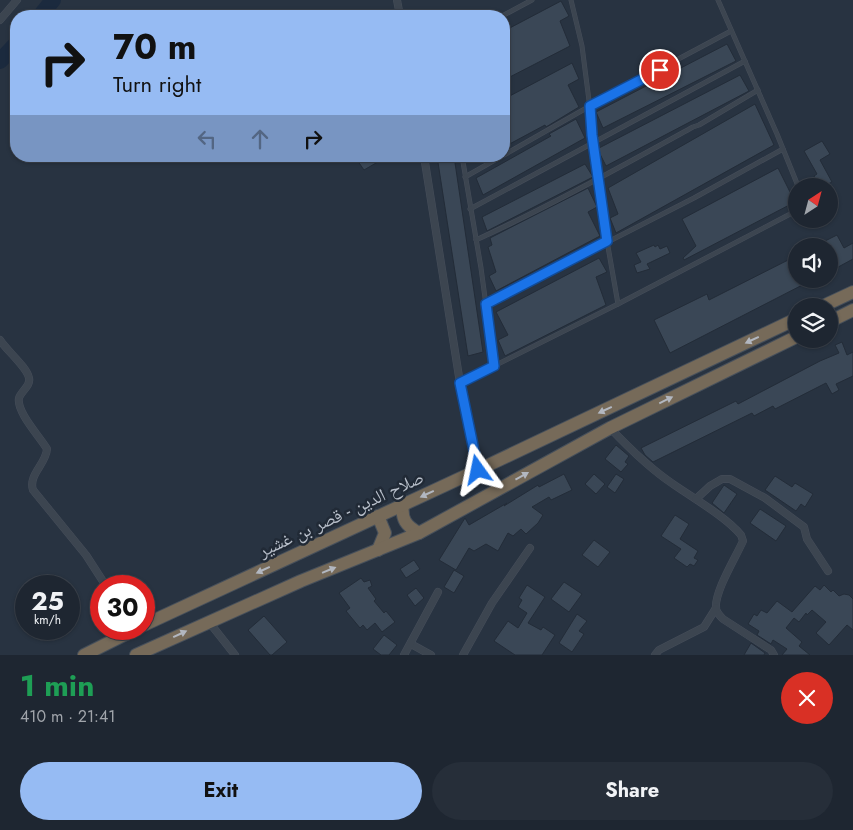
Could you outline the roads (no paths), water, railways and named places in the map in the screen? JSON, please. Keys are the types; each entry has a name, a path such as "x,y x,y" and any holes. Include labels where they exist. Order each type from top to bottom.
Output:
{"highway":[{"path":"838,299 853,292"},
{"path":"838,318 853,310"},
{"name":"صلاح الدين - قصر بن غشير","path":"155,620 478,470 788,323"},
{"path":"136,655 301,581 419,533 610,428 788,341"},
{"path":"403,505 403,519 412,529 419,533"},
{"path":"378,516 385,533 378,550"},
{"name":"صلاح الدين - قصر بن غشير","path":"84,655 113,640"}],"street":[{"path":"0,20 17,0"},
{"path":"425,162 460,383 478,470"},
{"path":"0,340 27,372 28,384 21,394 19,402 24,416 48,449 46,456 32,478 31,486 86,554 99,575"},
{"path":"610,428 646,464 738,531 743,538 720,590 716,608 704,627 659,650 655,655"},
{"path":"696,499 710,486 722,479 730,480 765,498 805,528 807,539 828,571"},
{"path":"463,655 492,603 530,548"},
{"path":"404,655 438,592"},
{"path":"716,608 718,614 723,619 771,650 774,655"},
{"path":"209,622 235,655"},
{"path":"411,644 431,655"}],"lane":[{"path":"510,12 532,0"},
{"path":"571,0 582,46 607,241 618,304"},
{"path":"718,0 795,178"},
{"path":"510,152 590,106 731,31"},
{"path":"470,209 745,61"},
{"path":"476,240 532,214 543,206 599,179 699,125 758,90"},
{"path":"486,304 694,198 783,149"},
{"path":"463,162 494,366"},
{"path":"465,177 492,162"},
{"path":"460,383 618,304 788,215"}],"waterway":[{"path":"45,10 53,0"},
{"path":"0,61 10,50"}]}
